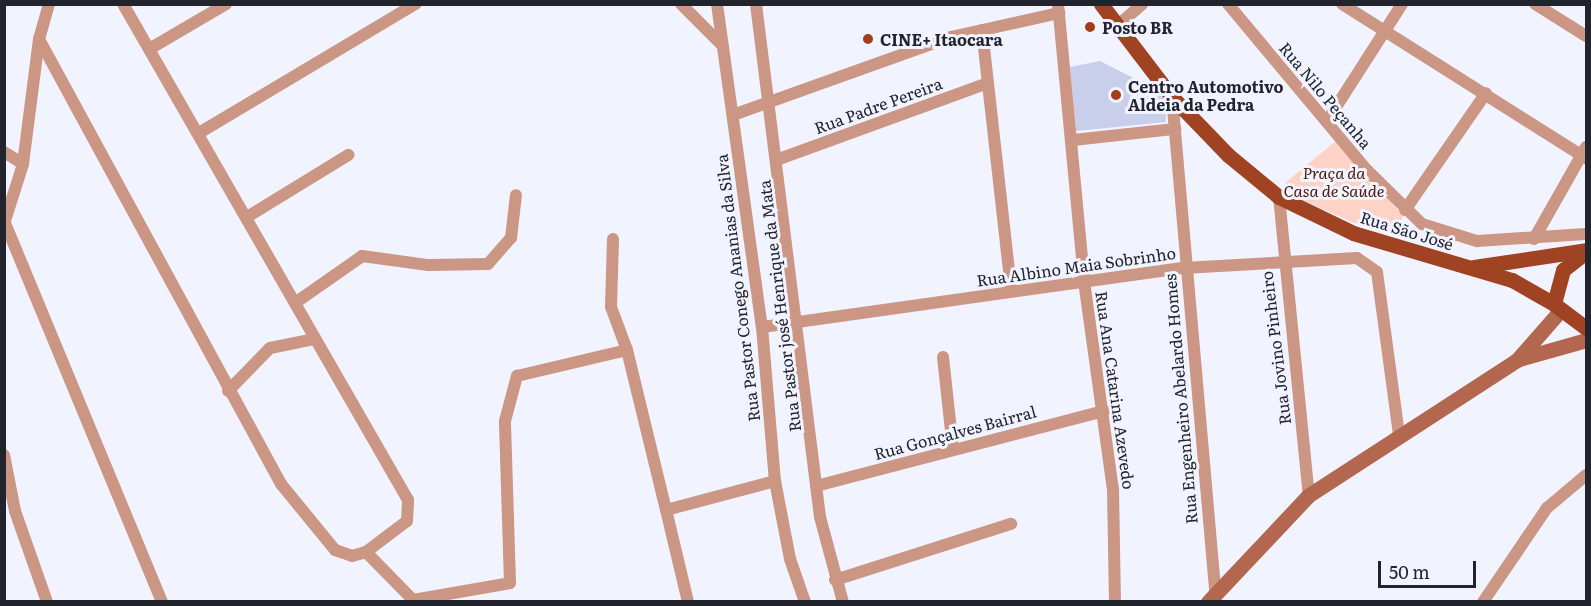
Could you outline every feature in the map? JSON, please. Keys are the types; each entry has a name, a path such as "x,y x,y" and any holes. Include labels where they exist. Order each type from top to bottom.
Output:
{"main road":[{"name":"Rua São José","path":"1101,4 1172,97 1228,155 1279,197 1375,242 1512,280 1587,328"},
{"name":"Rua São José","path":"1471,268 1587,251"},
{"path":"1516,360 1556,308 1563,270 1587,251"},
{"path":"1212,596 1309,495 1399,434 1516,360 1587,340"}],"street":[{"path":"39,39 228,391 281,484 324,541 343,555 366,552 407,521 408,500 151,48 123,4"},
{"path":"151,48 226,4"},
{"path":"198,133 415,4"},
{"path":"681,4 723,46"},
{"name":"Rua Pastor Conego Ananias da Silva","path":"717,4 762,327 775,481 790,559 805,602"},
{"name":"Rua Pastor josé Henrique da Mata","path":"756,4 779,159 816,486 835,580 843,602"},
{"path":"1117,26 1142,4"},
{"name":"Rua Nilo Peçanha","path":"1228,4 1405,210 1422,224 1457,237 1534,239 1587,234"},
{"path":"1342,4 1585,153 1534,239"},
{"path":"1327,121 1402,4"},
{"path":"1535,4 1587,36"},
{"path":"44,8 23,164 5,223 162,602"},
{"path":"733,115 772,105 877,62 1058,9"},
{"name":"Rua Ana Catarina Azevedo","path":"1058,9 1073,140 1084,281 1104,411 1113,489 1115,602"},
{"path":"982,30 1011,290"},
{"name":"Rua Padre Pereira","path":"779,159 988,83"},
{"path":"1405,210 1486,93"},
{"name":"Rua Engenheiro Abelardo Homes","path":"1172,97 1212,596"},
{"path":"1073,140 1175,129"},
{"path":"4,152 23,164"},
{"path":"247,217 348,155"},
{"path":"295,303 362,256 428,265 488,264 511,238 516,195"},
{"name":"Rua Jovino Pinheiro","path":"1279,197 1282,263 1309,495"},
{"path":"613,239 609,291 627,350 688,602"},
{"name":"Rua Albino Maia Sobrinho","path":"762,327 1011,290 1184,268 1357,258 1377,272 1399,434"},
{"path":"228,391 270,348 315,339"},
{"path":"366,552 413,600 510,583 505,421 518,376 627,350"},
{"path":"943,357 953,449"},
{"name":"Rua Gonçalves Bairral","path":"816,486 1104,411"},
{"path":"4,455 15,511 47,602"},
{"path":"1476,602 1485,599 1547,508 1587,475"},
{"path":"666,510 775,481"},
{"path":"835,580 1011,524"}],"green space":[{"name":"Praça da Casa de Saúde","path":"1337,140 1403,216 1397,232 1354,223 1296,197 1285,183"}],"building":[{"name":"Centro Automotivo Aldeia da Pedra","path":"1100,61 1155,89 1165,100 1166,122 1076,131 1070,67"}],"place":[{"name":"Posto BR","path":"1090,27"},
{"name":"CINE+ Itaocara","path":"868,39"},
{"name":"Centro Automotivo Aldeia da Pedra","path":"1116,95"}]}
